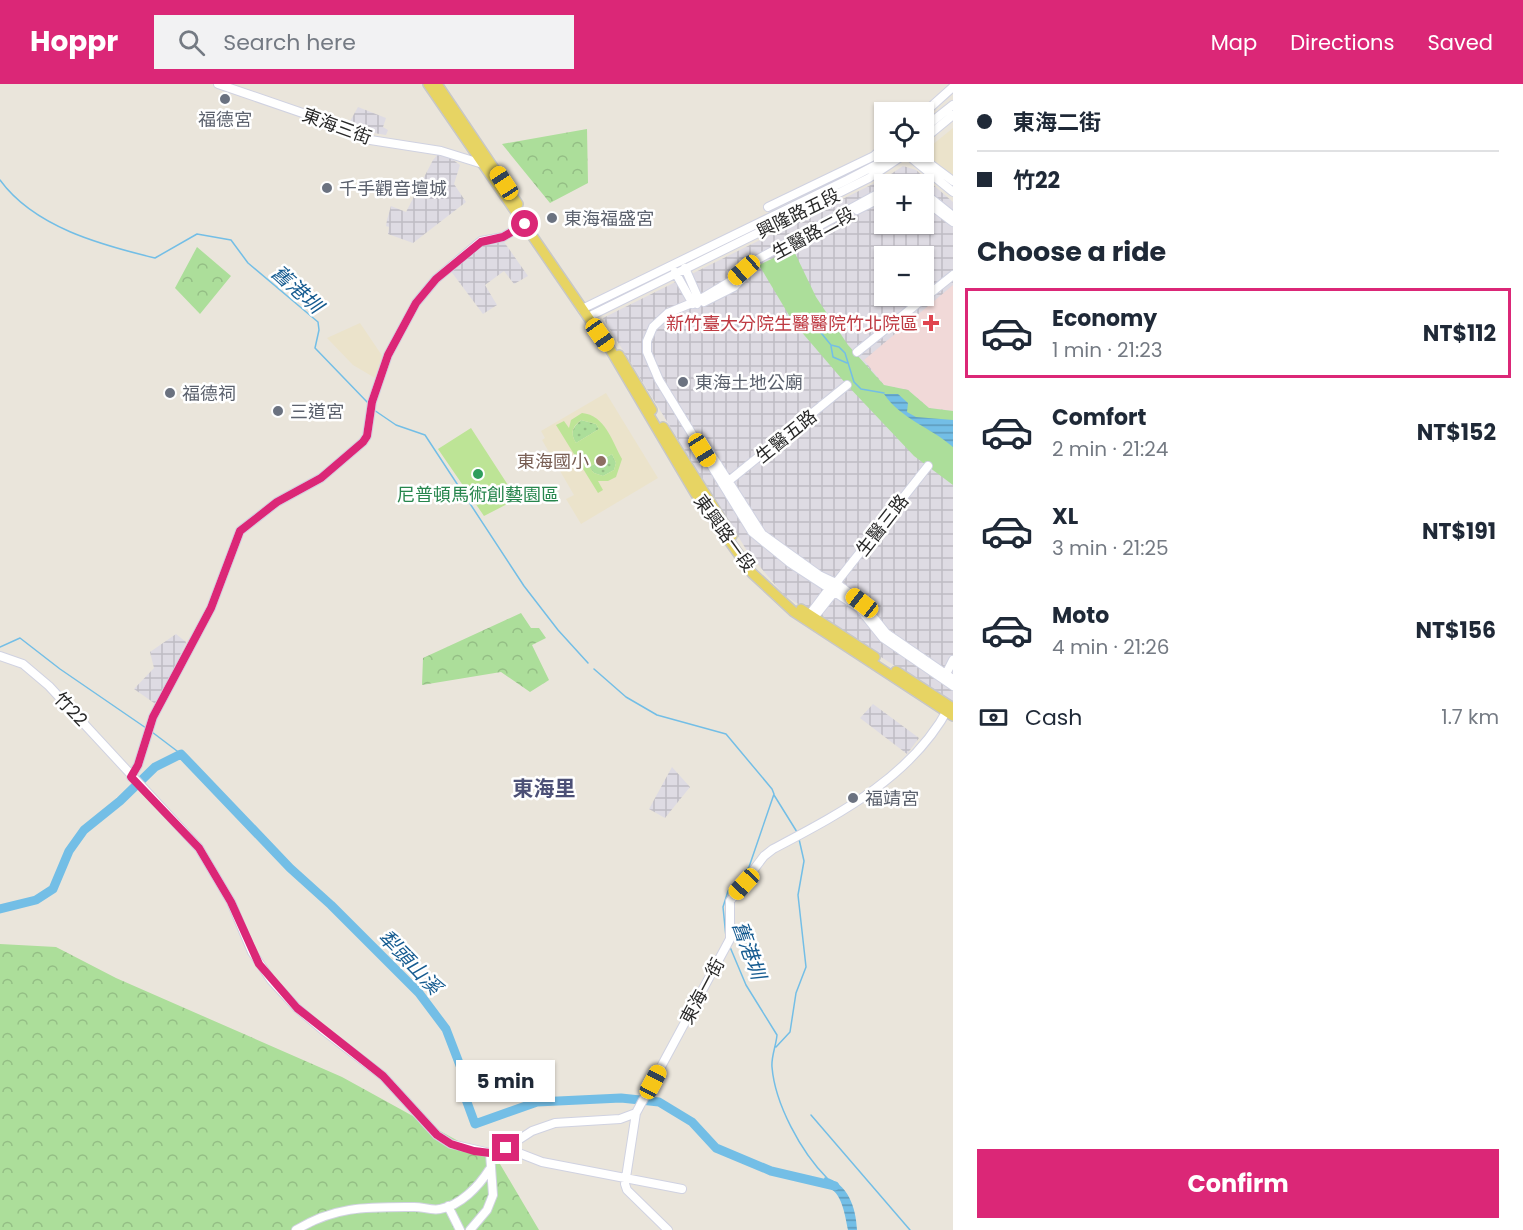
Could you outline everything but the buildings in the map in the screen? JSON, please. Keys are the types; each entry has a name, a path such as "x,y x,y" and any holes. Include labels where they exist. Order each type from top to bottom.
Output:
{"main road":[{"path":"428,84 488,165"},
{"path":"437,84 488,165"},
{"name":"東興路一段","path":"488,165 588,311 695,493 736,552 778,599 812,618 950,711"}],"street":[{"name":"東海三街","path":"218,84 320,119 364,139 441,151 488,165"},
{"path":"934,104 953,87"},
{"path":"934,120 953,105"},
{"path":"934,131 953,115"},
{"path":"768,207 874,156"},
{"name":"興隆路五段","path":"588,311 880,162"},
{"name":"興隆路五段","path":"588,311 685,268 869,178 892,162"},
{"path":"918,162 953,192"},
{"path":"927,162 953,181"},
{"name":"生醫路二段","path":"695,303 731,281 758,259 874,196"},
{"path":"934,201 953,216"},
{"name":"生醫路二段","path":"874,202 757,264 734,287 668,313 653,327 647,341 647,352 659,380 762,534 833,587 862,603 886,633 947,677 953,686"},
{"path":"934,208 953,222"},
{"path":"131,777 138,765 151,723 199,627 211,608 240,531 277,502 321,478 363,442 367,436 372,402 388,355 416,303 436,279 481,242 503,237 527,222"},
{"path":"685,268 695,303"},
{"path":"675,272 695,303"},
{"path":"857,352 953,275"},
{"name":"生醫五路","path":"727,483 847,385"},
{"name":"生醫三路","path":"812,618 833,587 928,466"},
{"name":"竹22","path":"0,656 23,664 49,686 199,848 231,902 259,964 297,1008 383,1076 437,1135 451,1144 490,1153"},
{"path":"947,677 953,660"},
{"name":"東海一街","path":"636,1113 728,942 731,934 730,901 764,856 855,804 893,775 950,711"},
{"path":"470,1230 487,1210 493,1195 494,1178 489,1170 490,1153 506,1148 532,1131 555,1124 620,1119 636,1113"},
{"path":"636,1113 624,1178 627,1190 668,1230"},
{"path":"506,1148 542,1162 682,1189"},
{"path":"296,1230 329,1213 344,1210 414,1206 439,1209 472,1191 489,1170"},
{"path":"448,1206 460,1230"}],"shaded area":[{"path":"358,107 386,118 383,127 388,130 386,135 368,132 365,137 347,132"},
{"path":"953,128 953,180 931,162 934,162 934,143"},
{"path":"441,151 460,165 454,184 466,202 413,243 388,234 389,227 386,226 391,206 406,212 433,160"},
{"path":"903,166 921,174 891,174"},
{"path":"874,183 874,234 934,234 934,186 953,202 953,703 784,595 749,554 603,318"},
{"path":"502,239 528,276 514,284 504,271 485,285 497,305 483,314 450,270 483,245"},
{"name":"新竹臺大分院生醫醫院竹北院區","path":"953,285 953,411 929,408 908,390 884,385 864,360 928,306 934,306 934,301"},
{"path":"360,323 383,357 375,378 353,365 327,338"},
{"name":"東海國小","path":"606,393 658,478 581,524 566,499 574,495 542,440 545,438 541,431"},
{"path":"176,634 186,642 157,705 134,689 154,668 150,652"},
{"path":"873,704 919,738 907,754 860,718"},
{"path":"672,767 690,787 665,818 649,809"}],"green space":[{"path":"587,129 588,183 550,203 502,144"},
{"path":"197,247 231,276 200,314 175,288"},
{"path":"793,249 816,297 848,345 884,385 908,390 929,408 953,411 953,485 914,456 847,385 793,322 759,265"},
{"path":"582,413 597,418 607,430 622,459 616,477 608,481 598,481 603,490 598,493 556,425 564,421 569,428 571,420","holes":["581,420 596,424 599,429 576,443 573,430","612,454 616,463 614,470 603,476 594,473 589,467"]},
{"path":"581,420 596,424 599,429 576,443 573,431"},
{"name":"尼普頓馬術創藝園區","path":"471,428 517,499 484,516 438,449"},
{"path":"612,454 616,463 614,470 603,476 594,473 589,467"},
{"path":"521,613 531,628 539,628 546,638 532,645 549,680 530,692 501,672 422,685 423,658"},
{"path":"0,944 56,947 116,978 342,1077 500,1164 539,1230 0,1230"}],"water":[{"path":"884,394 898,394 908,403 907,412 916,417 953,420 953,447 899,410"},
{"path":"825,1177 833,1180 845,1191 855,1213 857,1230 848,1230 842,1204 836,1193 826,1187 823,1180"}],"waterway":[{"name":"舊港圳","path":"0,180 14,196 50,222 91,240 134,253 155,258 197,234 231,240 248,263 318,322 319,330 315,348 369,404"},
{"path":"808,317 831,345 839,347 845,353 854,382 861,389 884,393"},
{"path":"831,346 833,357 847,363"},
{"name":"舊港圳","path":"374,410 396,425 425,435 524,586 558,630 588,663"},
{"path":"0,647 20,638 60,669 146,728"},
{"name":"舊港圳","path":"594,669 626,697 657,715 726,734 772,789 774,794 749,867 728,891 723,907 726,937"},
{"path":"152,732 181,754"},
{"name":"犁頭山溪","path":"0,909 36,900 53,889 69,851 84,830 120,801 155,767 181,754 290,868 331,905 419,993 446,1029 461,1068 464,1094 475,1124 537,1102 621,1098 659,1102 692,1122 716,1148 771,1171 835,1186"},
{"name":"舊港圳","path":"774,795 797,832"},
{"name":"舊港圳","path":"776,1047 790,1032 796,993 806,967 798,895 804,861 799,839"},
{"name":"舊港圳","path":"730,947 746,985 777,1035 772,1067 784,1112 808,1155 827,1178"},
{"path":"811,1115 910,1230"}],"place":[{"name":"福德宮","path":"225,99"},
{"name":"千手觀音壇城","path":"327,188"},
{"name":"東海福盛宮","path":"552,218"},
{"name":"新竹臺大分院生醫醫院竹北院區","path":"931,323"},
{"name":"東海土地公廟","path":"683,382"},
{"name":"福德祠","path":"170,393"},
{"name":"三道宮","path":"278,411"},
{"name":"東海國小","path":"601,461"},
{"name":"尼普頓馬術創藝園區","path":"478,474"},
{"name":"福靖宮","path":"853,798"}],"district":[{"name":"東海里","path":"544,788"}],"route":[{"path":"506,1148 490,1153 474,1151 451,1144 437,1135 383,1076 297,1008 259,964 231,902 199,848 131,777 138,765 153,717 219,590 240,531 277,502 305,484 321,478 363,442 367,436 372,402 388,355 416,303 436,279 481,242 503,237 525,224"}]}
